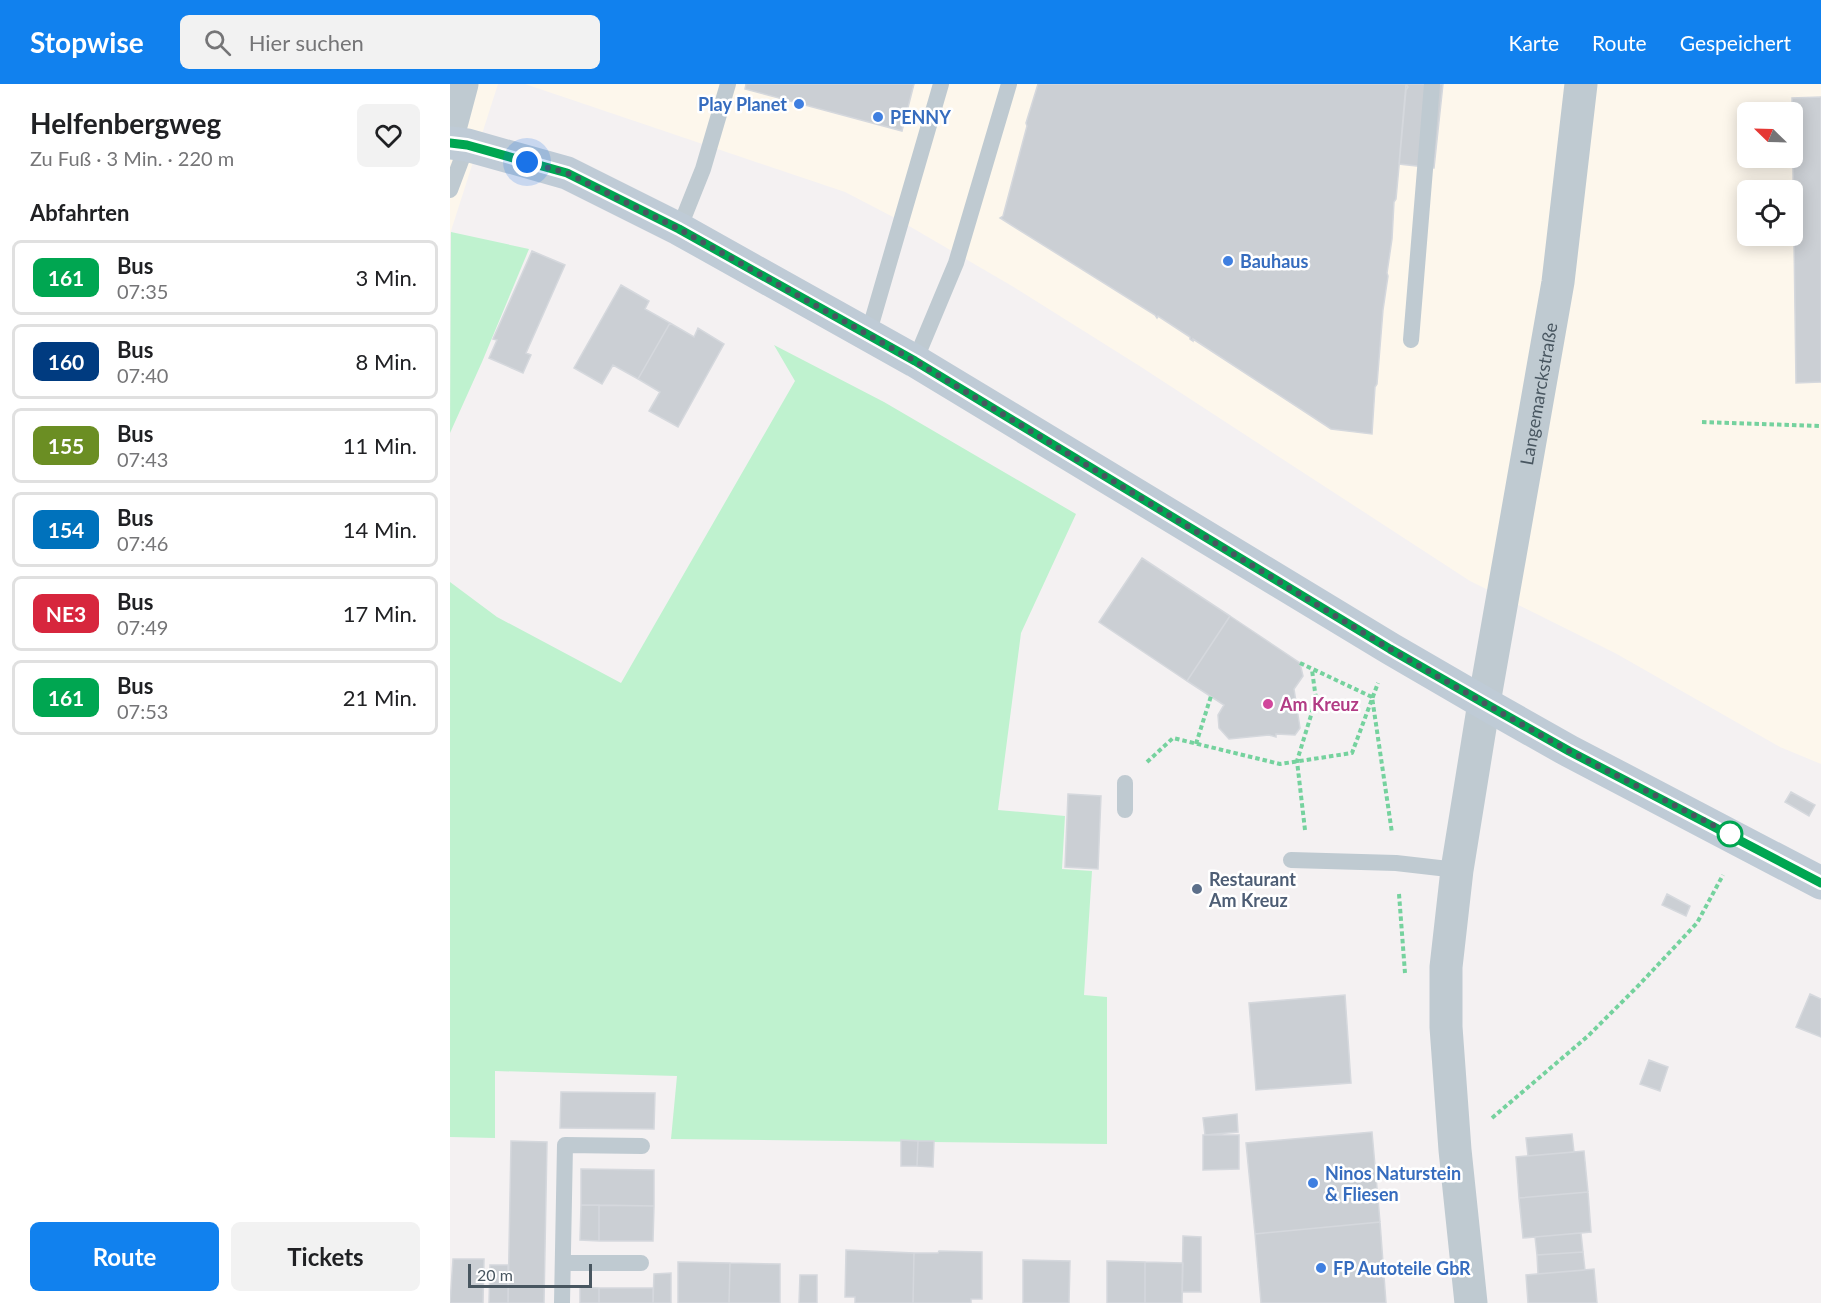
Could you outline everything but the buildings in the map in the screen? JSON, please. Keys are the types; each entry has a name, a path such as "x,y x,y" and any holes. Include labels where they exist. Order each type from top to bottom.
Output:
{"main road":[{"path":"456,139 567,173 679,229 915,361 1390,649 1484,703 1569,751 1821,883"}],"street":[{"path":"456,139 462,84"},
{"name":"Langemarckstraße","path":"1471,1303 1455,1150 1446,1027 1446,967 1457,870 1484,703 1558,282 1581,84"}],"lane":[{"path":"679,229 704,169 728,84"},
{"path":"868,335 941,84"},
{"path":"915,361 956,263 1009,84"},
{"path":"1412,340 1432,84"},
{"path":"450,190 456,139"},
{"path":"1125,783 1125,810"},
{"path":"1291,860 1396,863 1457,870"},
{"path":"562,1303 565,1145 642,1146"},
{"path":"563,1263 641,1263"}],"path":[{"path":"1702,423 1821,426"},
{"path":"1125,783 1173,738 1280,764 1352,753 1390,649"},
{"path":"1300,663 1372,697"},
{"path":"1309,861 1297,761 1316,699 1312,669"},
{"path":"1196,744 1210,696"},
{"path":"1372,697 1396,863 1406,982"},
{"path":"1455,1150 1588,1036 1639,985 1697,922 1742,841"}],"shaded area":[{"path":"450,84 498,84 450,234"},
{"path":"525,84 1821,84 1821,764 1780,747 1615,653 1470,581 1138,365 1012,286 897,219 845,192"}],"green space":[{"path":"451,232 529,249 450,433"},
{"path":"774,345 884,402 1076,514 1021,633 998,810 1065,816 1062,869 1092,871 1084,995 1107,997 1107,1144 671,1139 677,1076 495,1071 495,1138 450,1137 450,582 497,617 621,683 795,381"}],"bus line":[{"name":"161","path":"450,143 467,145 567,173 679,229 915,361 1390,649 1484,703 1569,751 1821,883"}],"place":[{"name":"Play Planet","path":"799,104"},
{"name":"PENNY","path":"878,117"},
{"name":"Bauhaus","path":"1228,261"},
{"name":"Am Kreuz","path":"1268,704"},
{"name":"Restaurant Am Kreuz","path":"1197,889"},
{"name":"Ninos Naturstein & Fliesen","path":"1313,1183"},
{"name":"FP Autoteile GbR","path":"1321,1268"}],"route":[{"path":"527,162 567,173 679,229 915,361 1390,649 1569,751 1730,834"}]}
